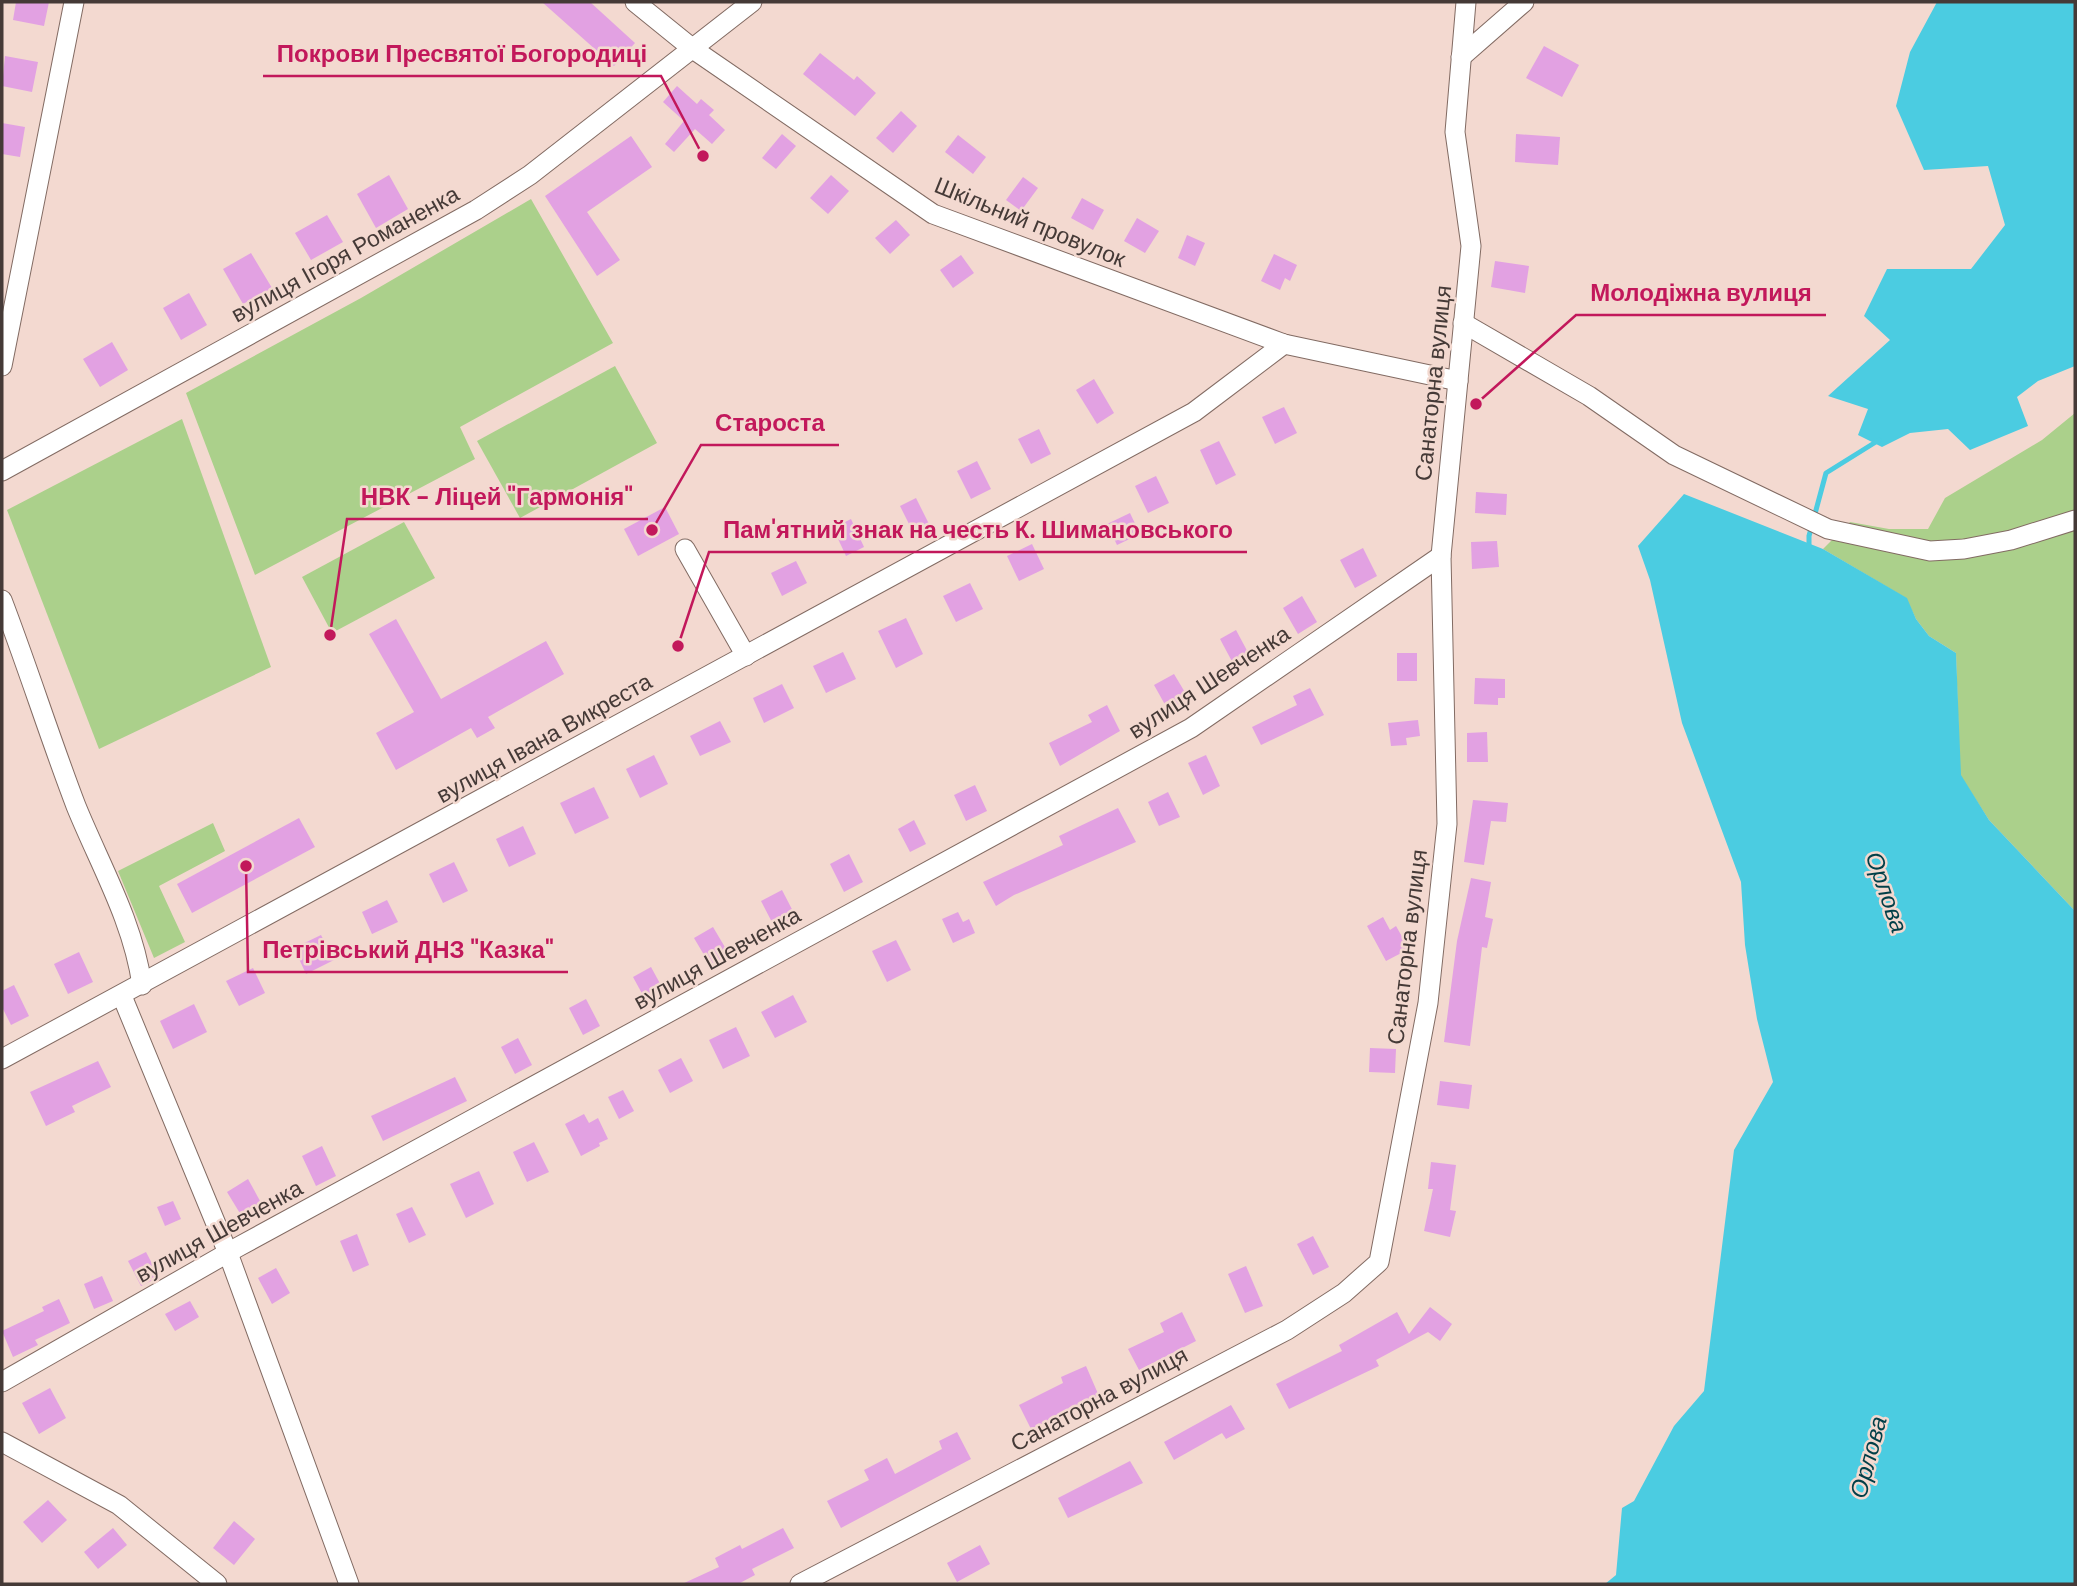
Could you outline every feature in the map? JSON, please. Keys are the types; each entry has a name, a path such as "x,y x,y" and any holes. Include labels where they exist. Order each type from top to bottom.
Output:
{"street":[{"path":"2,366 74,2"},
{"name":"Шкільний провулок","path":"635,2 693,50 933,214 1284,344 1458,382"},
{"name":"вулиця Ігоря Романенка","path":"2,471 475,210 530,175 752,2"},
{"name":"Санаторна вулиця","path":"800,1584 1287,1330 1344,1293 1379,1262 1428,1003 1447,824 1441,556 1471,246 1455,132 1466,2"},
{"path":"1461,57 1524,2"},
{"path":"1463,323 1589,396 1674,454 1828,529 1930,551 1964,549 2011,540 2075,520"},
{"name":"вулиця Івана Викреста","path":"2,1059 1194,412 1284,344"},
{"path":"685,549 746,656"},
{"name":"вулиця Шевченка","path":"2,1382 228,1253 1191,728 1441,556"},
{"path":"2,600 76,804 120,905 138,962 142,985"},
{"path":"122,996 228,1253 349,1584"},
{"path":"2,1442 119,1505 217,1584"}],"green space":[{"path":"531,199 613,343 460,427 475,459 255,575 186,393 361,298"},
{"path":"615,366 657,443 520,518 477,441"},
{"path":"2075,413 2075,911 1989,820 1960,775 1956,653 1929,636 1916,619 1906,598 1823,549 1850,522 1889,529 1928,529 1945,498 2042,440"},
{"path":"182,419 271,667 99,749 7,510"},
{"path":"404,522 435,578 332,633 302,577"},
{"path":"213,823 225,851 159,886 185,942 154,958 118,871"}],"water":[{"path":"1937,2 2075,2 2075,366 2038,381 2017,397 2028,426 1970,450 1948,429 1910,433 1882,447 1858,435 1868,409 1828,396 1890,340 1864,316 1887,269 1971,269 2005,225 1988,166 1924,170 1896,106 1910,52"},
{"path":"1684,494 1823,549 1907,598 1916,619 1929,636 1956,653 1961,775 1989,820 2075,911 2075,1584 1605,1584 1616,1575 1622,1508 1634,1501 1674,1426 1704,1391 1734,1150 1773,1082 1757,1019 1745,945 1741,882 1682,723 1650,580 1638,546"}],"building":[{"path":"16,2 49,2 44,26 13,20"},
{"path":"542,2 590,2 635,43 614,66"},
{"path":"1544,46 1579,65 1562,97 1526,78"},
{"path":"820,53 854,80 857,76 876,93 855,116 803,74"},
{"path":"5,56 38,62 32,92 2,86"},
{"path":"677,86 697,104 701,99 714,110 709,115 725,130 712,144 695,129 674,152 665,144 684,121 663,102"},
{"path":"901,111 917,126 893,153 876,138"},
{"path":"2,123 25,127 20,157 2,154"},
{"path":"782,134 796,146 776,169 762,158"},
{"path":"1516,134 1560,137 1558,165 1515,162"},
{"path":"958,135 986,157 973,174 945,152"},
{"path":"631,136 652,167 587,212 620,260 597,276 545,196"},
{"path":"389,175 408,209 376,228 357,194"},
{"path":"831,175 849,191 828,214 810,198"},
{"path":"1023,177 1038,188 1021,211 1006,200"},
{"path":"1082,198 1104,210 1093,230 1071,218"},
{"path":"327,215 343,242 311,260 295,233"},
{"path":"1137,218 1159,231 1145,253 1124,241"},
{"path":"896,220 910,235 890,254 875,238"},
{"path":"1187,235 1205,243 1195,266 1178,258"},
{"path":"251,253 272,288 243,304 223,269"},
{"path":"1274,254 1297,265 1290,281 1285,278 1280,290 1261,281"},
{"path":"961,255 974,273 953,288 940,270"},
{"path":"1495,261 1529,266 1525,293 1491,287"},
{"path":"189,293 207,325 181,340 163,308"},
{"path":"112,342 128,370 100,387 83,359"},
{"path":"1094,379 1114,413 1097,424 1076,390"},
{"path":"1284,407 1297,433 1275,444 1262,417"},
{"path":"1039,429 1051,454 1031,464 1018,439"},
{"path":"1219,441 1236,475 1216,485 1200,450"},
{"path":"977,461 991,489 971,499 957,471"},
{"path":"1156,476 1169,503 1148,513 1135,486"},
{"path":"1476,492 1507,494 1506,515 1475,513"},
{"path":"916,498 929,524 913,532 900,506"},
{"path":"665,507 679,534 638,556 624,529"},
{"path":"1130,513 1140,534 1117,545 1107,524"},
{"path":"851,519 864,547 846,556 833,528"},
{"path":"1497,541 1499,567 1472,569 1471,542"},
{"path":"1032,544 1044,569 1019,581 1007,556"},
{"path":"1363,548 1377,576 1355,588 1340,560"},
{"path":"796,561 807,583 782,596 771,573"},
{"path":"970,583 983,609 956,622 943,596"},
{"path":"1302,596 1317,622 1298,634 1283,608"},
{"path":"906,618 923,654 896,668 878,631"},
{"path":"396,619 441,699 546,641 564,674 488,717 495,728 477,738 471,728 396,770 376,733 414,712 369,634"},
{"path":"1236,630 1251,658 1235,667 1220,639"},
{"path":"843,652 856,679 826,693 813,666"},
{"path":"1397,653 1417,653 1417,681 1397,681"},
{"path":"1174,674 1189,699 1168,710 1154,685"},
{"path":"1475,678 1505,679 1505,698 1498,698 1498,705 1474,704"},
{"path":"782,684 794,708 764,723 753,698"},
{"path":"1310,688 1324,715 1261,745 1252,727 1297,705 1293,696"},
{"path":"1107,705 1120,731 1060,766 1049,743 1092,722 1088,715"},
{"path":"1418,720 1420,736 1406,738 1407,745 1391,746 1388,723"},
{"path":"720,721 731,742 700,756 690,736"},
{"path":"1487,732 1488,762 1467,762 1467,733"},
{"path":"654,755 668,784 640,798 626,769"},
{"path":"1206,755 1220,786 1203,795 1188,763"},
{"path":"975,785 987,811 966,821 954,795"},
{"path":"594,787 609,818 575,834 560,803"},
{"path":"1168,792 1180,817 1159,826 1148,802"},
{"path":"1473,800 1508,803 1506,822 1491,821 1484,865 1464,862"},
{"path":"1118,808 1136,842 1014,895 996,906 983,882 1063,845 1059,836"},
{"path":"299,818 315,847 192,913 177,884"},
{"path":"914,820 926,844 910,852 898,829"},
{"path":"523,826 536,854 509,867 496,839"},
{"path":"849,854 863,882 844,892 830,864"},
{"path":"454,862 468,891 443,903 429,874"},
{"path":"1471,878 1491,882 1485,917 1493,919 1487,948 1482,947 1470,1046 1444,1042 1457,941"},
{"path":"782,890 796,917 775,928 761,901"},
{"path":"387,900 398,922 372,934 362,912"},
{"path":"958,912 963,922 969,919 975,933 953,943 942,919"},
{"path":"1383,917 1390,930 1396,926 1409,949 1386,961 1367,926"},
{"path":"713,927 729,954 710,965 694,938"},
{"path":"321,935 334,960 306,974 294,948"},
{"path":"896,940 911,970 887,982 872,951"},
{"path":"79,952 93,982 68,994 54,964"},
{"path":"651,967 663,989 645,999 633,977"},
{"path":"253,968 265,993 239,1006 226,981"},
{"path":"14,985 29,1016 11,1025 2,1007 2,991"},
{"path":"793,995 807,1022 775,1038 761,1012"},
{"path":"586,999 600,1026 583,1035 569,1008"},
{"path":"194,1004 207,1032 173,1049 160,1021"},
{"path":"736,1027 750,1056 723,1069 709,1040"},
{"path":"518,1038 532,1065 515,1074 501,1047"},
{"path":"1370,1048 1396,1049 1395,1073 1369,1072"},
{"path":"681,1058 693,1081 670,1093 658,1070"},
{"path":"98,1061 111,1087 72,1106 75,1112 46,1126 30,1092"},
{"path":"455,1077 467,1101 383,1141 371,1116"},
{"path":"1440,1081 1472,1085 1469,1109 1437,1105"},
{"path":"623,1090 634,1111 619,1119 608,1097"},
{"path":"584,1114 589,1123 598,1118 608,1139 581,1156 565,1124"},
{"path":"534,1142 549,1172 527,1182 513,1152"},
{"path":"322,1146 336,1176 316,1186 302,1156"},
{"path":"1431,1162 1456,1165 1450,1210 1456,1211 1450,1237 1424,1231 1433,1189 1428,1189"},
{"path":"479,1171 494,1204 466,1218 450,1184"},
{"path":"248,1179 264,1208 244,1220 227,1192"},
{"path":"173,1201 181,1219 165,1226 157,1207"},
{"path":"412,1207 426,1235 409,1243 396,1214"},
{"path":"357,1234 369,1265 353,1272 340,1241"},
{"path":"1313,1236 1329,1267 1313,1275 1297,1244"},
{"path":"146,1252 159,1277 141,1286 128,1261"},
{"path":"1246,1266 1263,1306 1245,1313 1228,1274"},
{"path":"276,1268 290,1293 272,1304 258,1278"},
{"path":"102,1276 113,1301 94,1309 84,1284"},
{"path":"59,1299 70,1323 35,1340 38,1345 13,1357 2,1331 44,1311 42,1307"},
{"path":"190,1301 199,1317 175,1331 165,1314"},
{"path":"1430,1307 1452,1324 1440,1341 1428,1332 1376,1360 1379,1366 1289,1409 1276,1384 1342,1351 1339,1345 1397,1312 1409,1334"},
{"path":"1182,1312 1196,1341 1139,1370 1128,1349 1164,1332 1160,1323"},
{"path":"1086,1366 1099,1396 1031,1429 1019,1405 1063,1383 1061,1377"},
{"path":"50,1388 66,1418 39,1434 22,1403"},
{"path":"1231,1405 1245,1429 1226,1439 1222,1433 1174,1460 1164,1442"},
{"path":"957,1432 971,1459 841,1528 827,1501 869,1480 864,1470 887,1458 895,1474 942,1449 939,1441"},
{"path":"1130,1461 1143,1483 1068,1518 1058,1498"},
{"path":"48,1500 67,1520 42,1543 23,1522"},
{"path":"234,1521 255,1539 234,1565 213,1548"},
{"path":"113,1528 127,1545 98,1569 84,1552"},
{"path":"783,1528 794,1548 752,1569 755,1575 738,1584 682,1584 719,1567 715,1558 740,1545 742,1549"},
{"path":"980,1545 990,1564 957,1582 947,1563"}],"waterway":[{"name":"Орлова","path":"1809,549 1809,536 1826,473 1879,440"}],"place":[{"name":"Покрови Пресвятої Богородиці","path":"703,156"},
{"name":"Молодіжна вулиця","path":"1476,404"},
{"name":"Староста","path":"652,530"},
{"name":"НВК - Ліцей \"Гармонія\"","path":"330,635"},
{"name":"Пам'ятний знак на честь К. Шимановського","path":"678,646"},
{"name":"Петрівський ДНЗ \"Казка\"","path":"246,866"}]}
